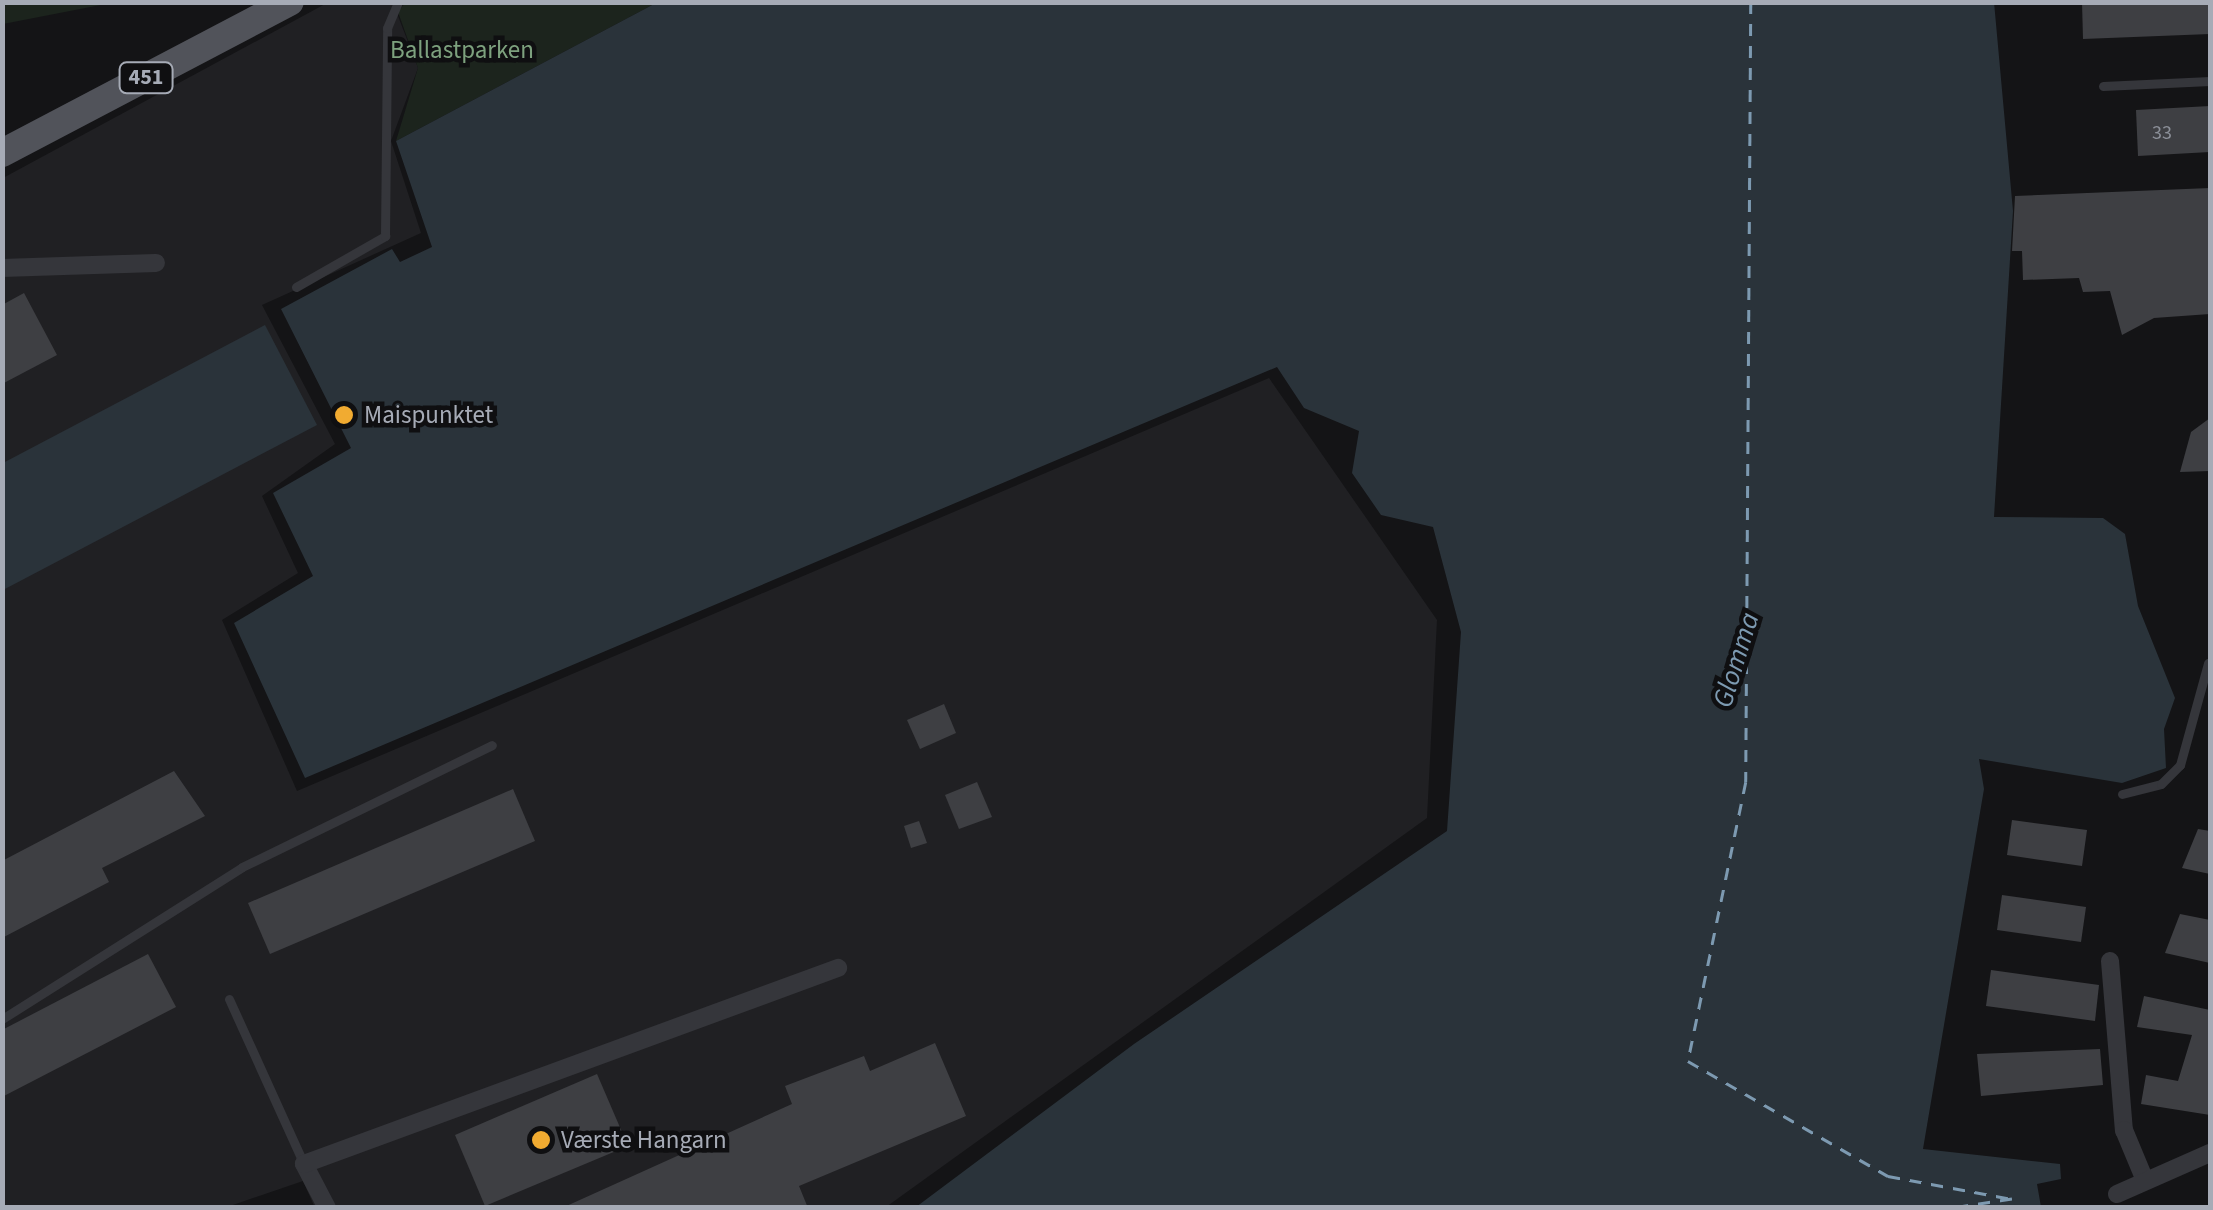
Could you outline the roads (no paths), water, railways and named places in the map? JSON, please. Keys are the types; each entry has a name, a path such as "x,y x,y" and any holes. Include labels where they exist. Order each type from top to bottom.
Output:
{"main road":[{"name":"451","path":"2,153 290,2"}],"street":[{"path":"2,268 156,263"},
{"path":"2110,961 2124,1130 2144,1178"},
{"path":"327,1208 304,1164 838,968"},
{"path":"2117,1194 2144,1178 2210,1152"}],"lane":[{"path":"296,287 385,236 387,28 398,2"},
{"path":"2103,86 2210,81"},
{"path":"2122,794 2161,784 2180,765 2208,663"},
{"path":"2,1019 242,867 492,745"},
{"path":"230,999 304,1164"}],"water":[{"name":"Glomma","path":"1994,2 2013,211 1994,517 2103,518 2125,534 2138,606 2175,698 2164,729 2166,768 2122,783 1979,759 1984,789 1923,1149 2060,1164 2061,1179 2037,1184 2041,1207 916,1207 1134,1044 1447,831 1461,632 1433,527 1381,515 1352,473 1359,431 1304,408 1277,367 305,778 234,623 313,576 273,493 351,448 281,309 392,249 400,262 432,247 396,141 656,3"},
{"path":"265,325 317,425 3,590 3,463"}],"place":[{"name":"Maispunktet","path":"344,415"},
{"name":"Værste Hangarn","path":"541,1140"}],"park label":[{"name":"Ballastparken","path":"462,50"}]}
